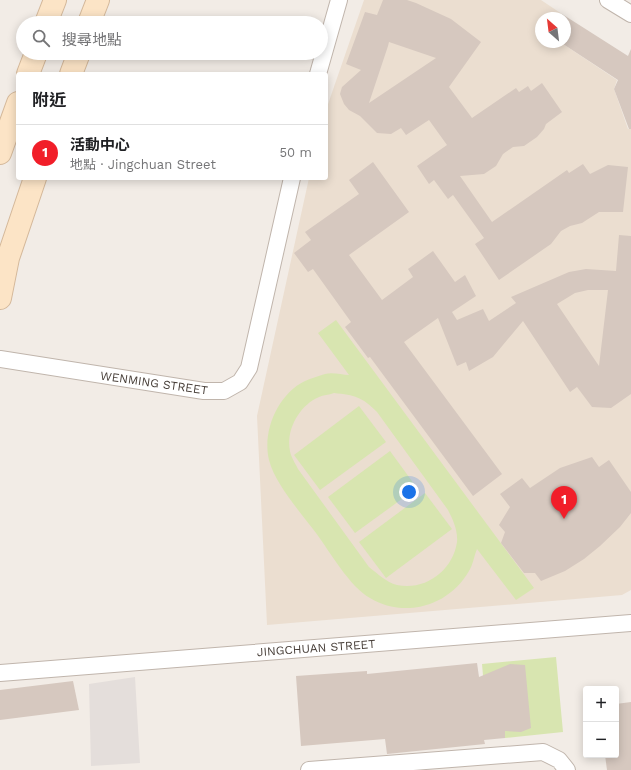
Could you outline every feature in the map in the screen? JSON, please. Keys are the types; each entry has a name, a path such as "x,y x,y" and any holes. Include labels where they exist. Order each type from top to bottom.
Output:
{"street":[{"path":"48,16 54,0"},
{"path":"92,16 98,0"},
{"path":"328,39 339,0"},
{"path":"608,0 631,14"},
{"path":"29,72 33,60"},
{"path":"72,72 76,60"},
{"path":"319,72 322,60"},
{"path":"0,153 16,109"},
{"path":"0,298 8,258 34,180"},
{"name":"WENMING STREET","path":"0,359 204,391 224,391 240,382 249,368 292,180"},
{"name":"JINGCHUAN STREET","path":"0,672 631,623"},
{"path":"309,770 542,752 559,760 567,770"}],"shaded area":[{"path":"364,0 541,0 559,12 535,12 535,48 569,48 617,80 614,89 628,129 631,129 631,590 622,595 267,625 257,416 309,180 328,180 328,104"},
{"path":"135,677 140,763 91,766 89,684"}],"green space":[{"path":"336,320 534,588 516,600 477,549 470,569 460,583 450,593 425,606 397,608 383,604 363,593 348,578 277,479 269,460 267,449 270,426 274,414 287,395 295,387 307,380 328,373 349,375 318,333","holes":["334,393 358,398 367,403 377,412 448,510 452,518 456,529 457,538 454,552 444,569 428,581 418,585 397,585 386,580 369,567 298,469 291,455 289,438 294,421 299,414 311,401 319,397"]},
{"path":"359,406 386,442 320,490 294,455"},
{"path":"390,451 417,488 355,533 328,497"},
{"path":"425,493 452,529 386,578 359,542"},
{"path":"556,657 563,732 505,738 504,725 486,710 482,664"}],"building":[{"path":"383,0 407,0 451,19 481,42 449,87 472,118 516,88 519,92 528,86 531,91 542,83 562,112 546,124 544,129 537,137 524,146 513,147 503,154 496,166 484,174 460,176 492,222 567,170 569,173 583,164 590,174 608,165 628,167 623,212 599,212 582,223 570,226 561,231 551,244 499,280 475,244 484,238 453,195 448,199 434,180 429,184 417,166 447,145 429,120 406,135 401,128 391,134 377,133 360,116 349,110 344,104 340,94 342,87 361,70 346,64 365,12 377,15","holes":["389,42 436,58 369,103"]},
{"path":"571,20 628,56 631,49 631,129 629,129 614,89 618,80 569,48 571,48"},
{"path":"373,162 409,212 349,255 382,300 413,277 408,269 433,251 455,282 465,275 476,296 452,312 457,320 483,309 489,321 516,303 511,297 569,272 586,269 616,271 619,235 631,236 631,394 611,408 592,407 577,387 570,392 523,321 493,357 469,371 466,362 457,366 438,318 404,342 502,474 473,496 370,357 368,358 345,327 351,322 313,269 308,272 294,253 311,240 305,232 359,194 349,180","holes":["588,290 608,290 599,366 557,304 575,293"]},
{"path":"592,457 599,467 609,460 631,492 631,513 620,527 600,546 584,559 565,571 541,581 535,573 524,573 501,543 505,532 499,525 510,507 500,494 522,478 530,488 560,468"},
{"path":"477,663 479,677 510,664 525,665 531,728 521,732 505,731 505,738 484,740 485,744 387,754 385,739 301,746 296,676 367,671 367,674"},
{"path":"73,681 79,710 0,720 0,690"},
{"path":"631,702 631,770 607,770 605,758 619,758 619,704"}],"place":[{"name":"活動中心","path":"564,519"}]}
